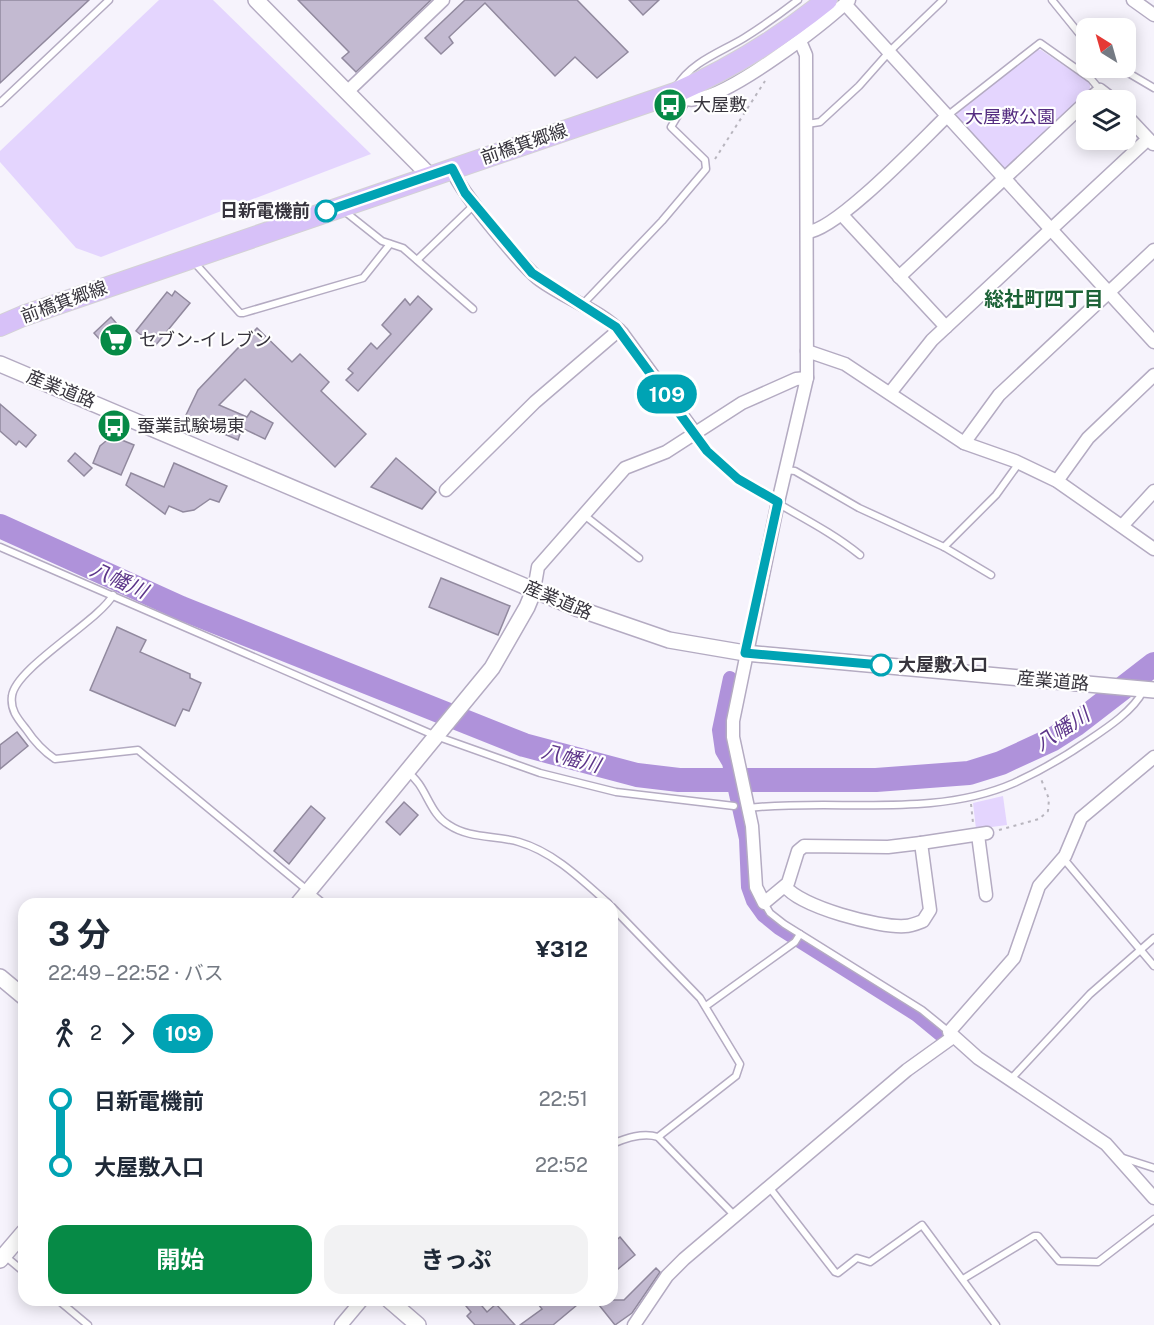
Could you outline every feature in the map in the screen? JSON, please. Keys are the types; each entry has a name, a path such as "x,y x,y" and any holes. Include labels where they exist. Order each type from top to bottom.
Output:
{"main road":[{"name":"前橋箕郷線","path":"0,326 23,315 452,168 681,96 840,1"}],"street":[{"path":"256,0 430,176"},
{"path":"348,91 443,0"},
{"path":"1133,0 1154,15"},
{"path":"681,96 714,93 768,62 800,41 840,1 890,51 946,117 1154,342"},
{"path":"800,41 806,55 807,378 732,720 733,737 748,804 755,852 756,887 764,903 789,880 798,851 808,844 888,847 980,834 986,896"},
{"path":"899,277 1076,111"},
{"path":"807,232 819,230 842,215 946,117"},
{"path":"890,393 925,348 946,327 1151,142 1136,126"},
{"path":"452,168 454,178 474,205 537,277 619,330 695,433"},
{"path":"842,215 946,327"},
{"path":"964,443 999,395 1154,250"},
{"path":"446,490 535,402 619,330"},
{"path":"807,351 839,361 964,443 1019,463 1057,481 1154,549"},
{"name":"産業道路","path":"0,364 534,590 643,632 700,646 745,653 1149,690"},
{"path":"1057,481 1088,438 1154,375"},
{"path":"304,898 501,653 534,590 538,567 625,468 666,452 742,403 796,379 807,378"},
{"path":"1122,526 1154,491"},
{"path":"639,1322 675,1268 768,1186 951,1034 1014,958 1039,886 1064,858 1073,831 1084,814 1154,757"},
{"path":"784,886 792,894 842,915 905,926 923,921 930,910 921,843"},
{"path":"0,977 18,992"},
{"path":"951,1034 978,1058 1009,1080 1090,1132 1118,1157 1154,1198"},
{"path":"1,1256 18,1238"},
{"path":"341,1325 357,1306"},
{"path":"396,1306 418,1325"}],"lane":[{"path":"0,102 109,0"},
{"path":"582,305 662,221 706,169 707,163 671,127 685,75 758,30 798,0"},
{"path":"806,124 820,122 859,86 890,51 943,0"},
{"path":"1052,0 1076,30"},
{"path":"946,117 1040,43 1091,79 1100,90"},
{"path":"1136,77 1154,88"},
{"path":"345,205 348,214 375,237 400,246 473,309"},
{"path":"417,260 474,205"},
{"path":"191,258 194,265 243,314 363,278 390,244"},
{"path":"695,433 707,451 738,479 804,516 860,555"},
{"path":"944,547 996,495 1019,463"},
{"path":"785,470 795,471 860,508 944,547 991,575"},
{"path":"584,515 639,558"},
{"path":"0,547 438,734 568,782 616,792 734,806"},
{"path":"113,595 14,688 11,704 15,714 37,745 55,759 138,750 316,898"},
{"path":"748,804 919,803 970,796 1014,783 1038,770 1101,732 1149,690"},
{"path":"407,772 418,780 433,808 446,824 465,834 527,845 570,871 602,898"},
{"path":"1064,858 1154,966"},
{"path":"764,903 770,913 922,1010 951,1034"},
{"path":"618,913 706,1006 738,1058 740,1069 736,1076 658,1137"},
{"path":"706,1006 795,942 800,934"},
{"path":"1009,1080 1090,994 1154,938"},
{"path":"618,1142 647,1134 658,1137 734,1215"},
{"path":"1118,1157 1154,1167"},
{"path":"768,1186 838,1273 857,1258 870,1262 920,1225 996,1325"},
{"path":"963,1279 1034,1236 1038,1236 1059,1261 1098,1262 1154,1219"},
{"path":"1,1256 18,1268"},
{"path":"65,1306 88,1325"}],"path":[{"path":"707,163 714,161 741,121 769,73 768,62"},
{"path":"970,796 980,834 1039,819 1048,811 1049,799 1038,770"}],"green space":[{"path":"159,0 213,0 371,154 101,257 76,248 0,162 0,151"},
{"name":"大屋敷公園","path":"1034,50 1041,50 1076,74 1076,78 1083,78 1090,83 1089,90 1076,90 1076,102 1008,168 1002,169 956,121 957,113"},
{"path":"1003,796 1007,825 976,829 973,803"}],"building":[{"path":"0,0 89,0 0,83"},
{"path":"298,0 431,0 356,72 342,58 349,52"},
{"path":"465,0 577,0 628,52 597,78 575,57 555,76 485,3 449,37 453,43 441,54 425,38"},
{"path":"629,0 659,0 643,15"},
{"path":"175,291 190,303 155,346 136,331 167,292 172,296"},
{"path":"418,296 432,309 358,391 346,380 353,373 348,369 371,343 377,349 391,334 382,325 405,299 410,305"},
{"path":"111,317 129,338 112,353 94,333"},
{"path":"257,328 292,362 300,354 329,382 321,391 366,434 335,467 245,379 219,405 247,417 251,411 273,423 265,439 242,428 238,440 185,417 198,390"},
{"path":"0,404 36,435 26,447 19,441 16,445 0,431"},
{"path":"112,436 134,445 121,475 93,463 100,446"},
{"path":"75,453 92,468 84,476 68,461"},
{"path":"396,458 436,492 422,509 371,487"},
{"path":"174,463 227,486 219,502 210,499 194,510 183,512 169,506 165,514 126,485 131,473 164,487"},
{"path":"441,578 510,606 498,635 429,607"},
{"path":"117,627 146,640 140,652 190,674 190,678 201,683 189,711 183,709 175,726 90,690"},
{"path":"17,732 28,746 0,769 0,745"},
{"path":"404,802 418,815 400,835 386,822"},
{"path":"311,806 325,818 289,864 274,851"},
{"path":"620,1237 635,1255 618,1269 618,1239"},
{"path":"656,1268 660,1272 632,1313 615,1325 600,1306 618,1306 618,1300 624,1300"},
{"path":"466,1306 482,1306 487,1312 494,1306 498,1306 515,1325 475,1325 467,1316 471,1312"},
{"path":"540,1306 576,1306 553,1325 520,1325 542,1309"}],"waterway":[{"name":"八幡川","path":"0,526 181,608 524,745 637,775 679,780 876,780 969,773 1001,763 1053,739 1075,725 1154,664"},
{"path":"730,678 719,730 722,751 729,763 746,839 748,887 753,901 763,915 779,928 917,1015 940,1034"}],"bus line":[{"name":"109","path":"326,211 452,168 454,178 465,193 532,273 616,327 707,451 738,479 760,494 778,502 745,653 881,665"}],"place":[{"name":"大屋敷","path":"670,105"},
{"name":"日新電機前","path":"326,211"},
{"name":"セブン-イレブン","path":"116,340"},
{"name":"蚕業試験場東","path":"114,426"},
{"name":"大屋敷入口","path":"881,665"}],"district":[{"name":"総社町四丁目","path":"1044,299"}]}
